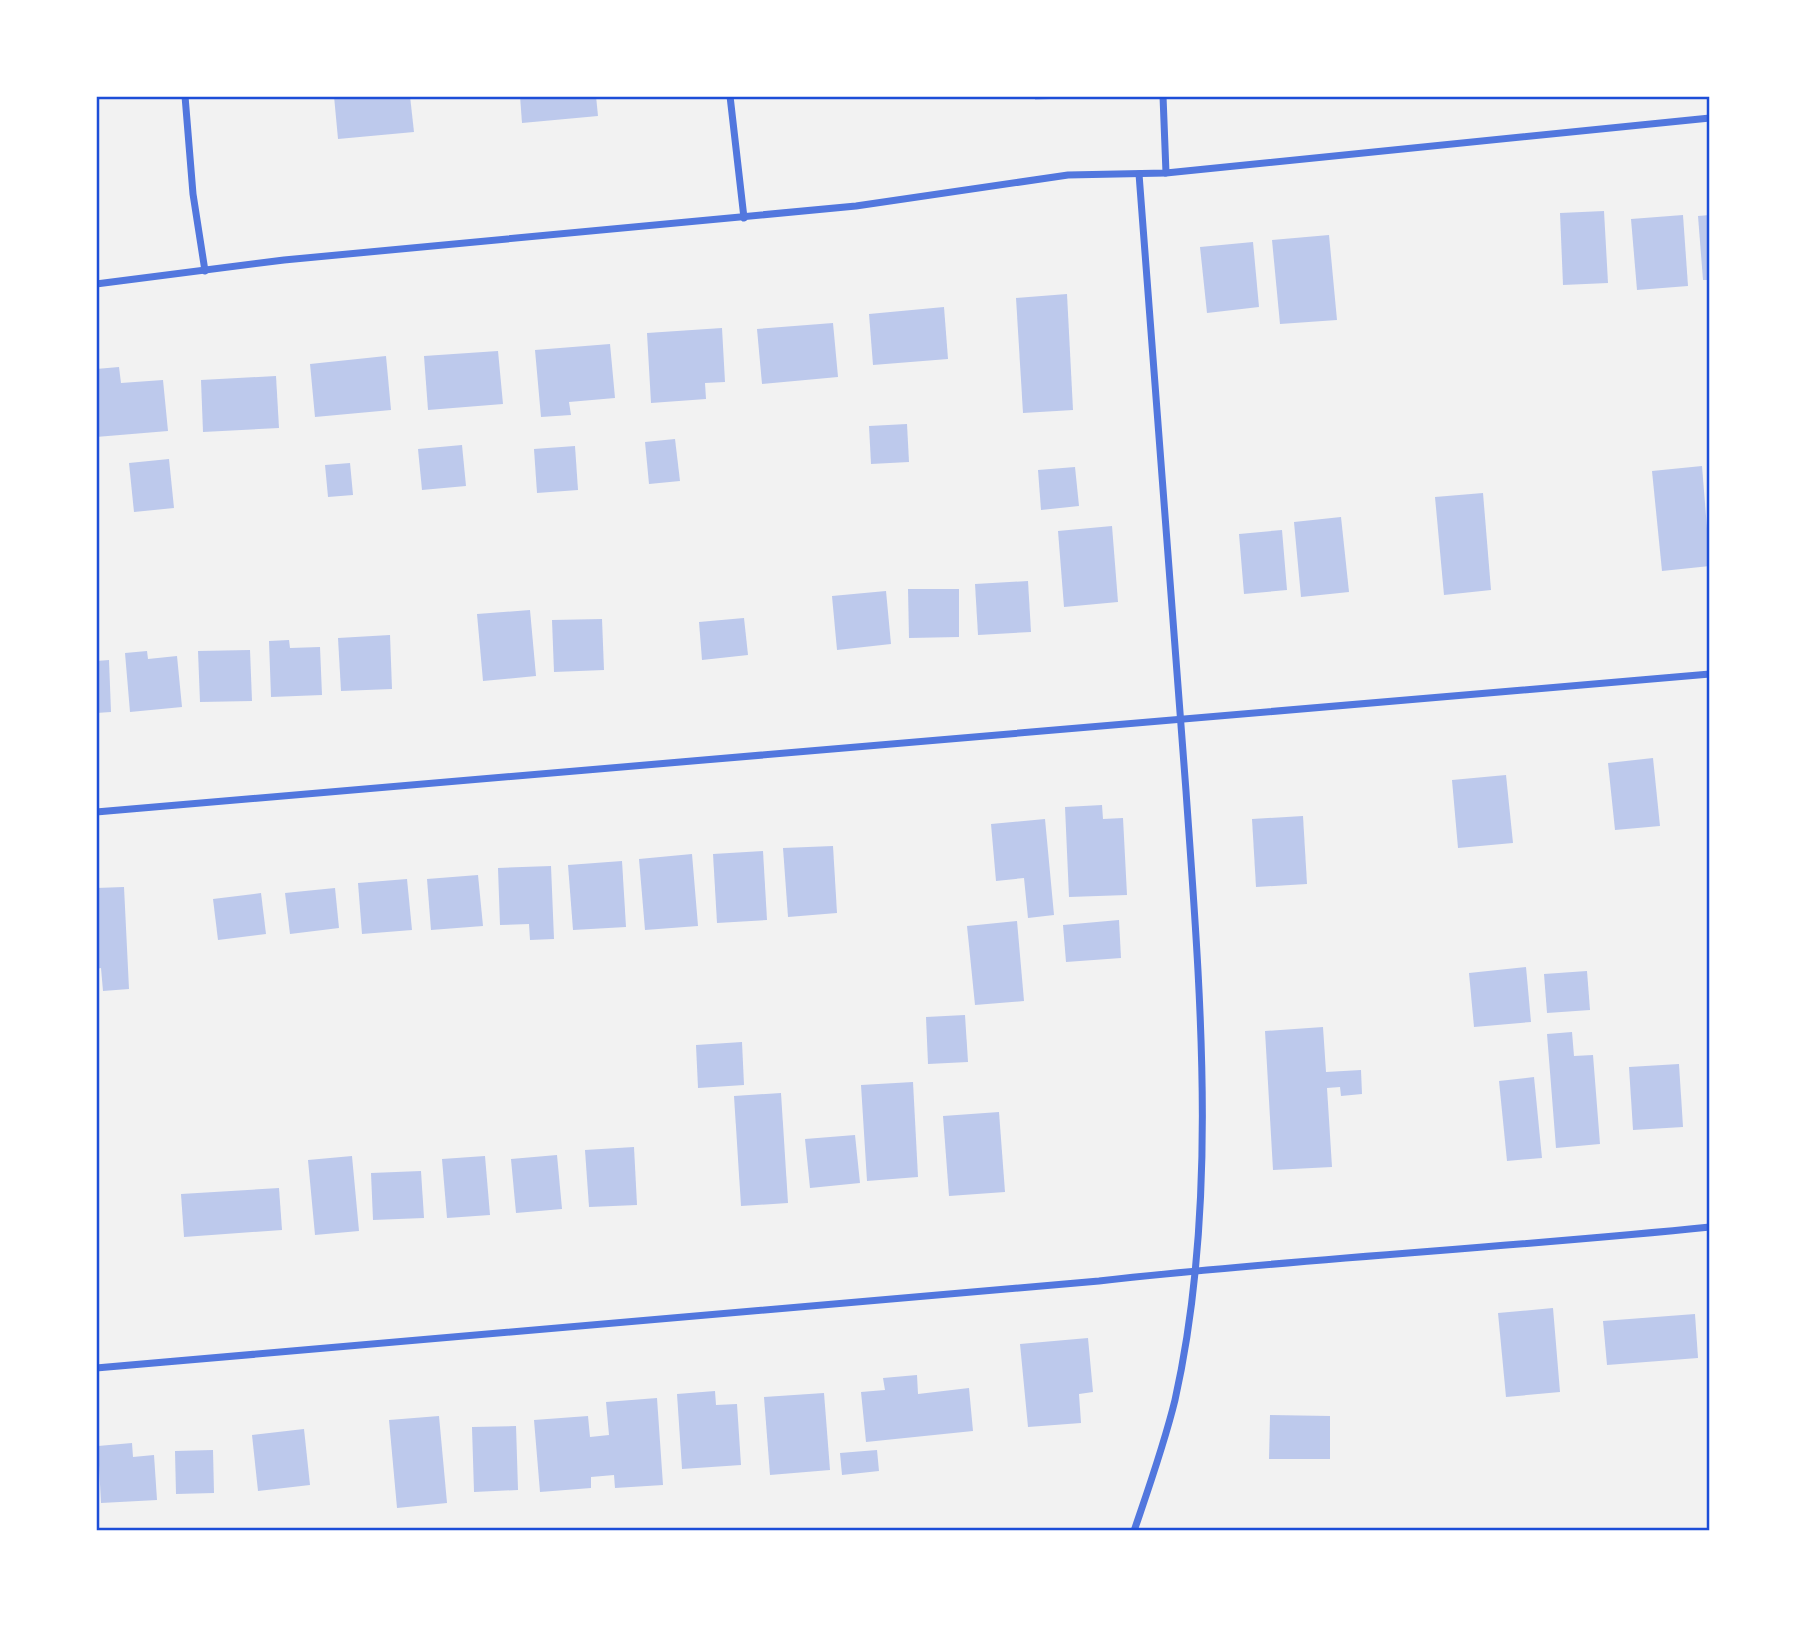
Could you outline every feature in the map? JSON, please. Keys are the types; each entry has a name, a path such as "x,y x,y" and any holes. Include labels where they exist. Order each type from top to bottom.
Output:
{"street":[{"path":"185,96 193,194 205,271"},
{"path":"730,96 744,218"},
{"path":"1163,96 1166,173"},
{"path":"96,284 284,260 856,206 1068,175 1166,173 1710,118"},
{"path":"1134,1531 1162,1449 1175,1398 1193,1270 1203,1080 1181,719 1154,403 1139,174"},
{"path":"96,812 1710,674"},
{"path":"96,1368 1193,1270 1558,1242 1710,1227"}],"building":[{"path":"334,96 410,96 414,132 338,139"},
{"path":"520,96 596,96 598,116 522,123"},
{"path":"1035,96 1064,96 1064,98 1035,100"},
{"path":"1604,211 1608,283 1563,285 1560,213"},
{"path":"1683,215 1688,286 1637,290 1631,219"},
{"path":"1710,215 1710,280 1703,280 1698,216"},
{"path":"1329,235 1337,320 1280,324 1272,240"},
{"path":"1253,242 1259,307 1207,313 1200,247"},
{"path":"1067,294 1073,410 1023,413 1016,298"},
{"path":"944,307 948,359 873,365 869,314"},
{"path":"833,323 838,377 762,384 757,329"},
{"path":"722,328 725,382 705,383 706,399 651,403 647,333"},
{"path":"610,344 615,398 569,402 571,415 541,417 535,350"},
{"path":"498,351 503,404 428,410 424,356"},
{"path":"386,356 391,410 315,417 310,364"},
{"path":"119,367 121,383 163,380 168,431 96,437 96,369"},
{"path":"276,376 279,428 203,432 201,380"},
{"path":"907,424 909,462 871,464 869,426"},
{"path":"675,439 680,481 649,484 645,442"},
{"path":"462,445 466,486 422,490 418,449"},
{"path":"575,446 578,490 537,493 534,449"},
{"path":"169,459 174,508 134,512 129,463"},
{"path":"350,463 353,495 328,497 325,465"},
{"path":"1702,466 1710,566 1662,571 1652,471"},
{"path":"1075,467 1079,506 1041,510 1038,470"},
{"path":"1483,493 1491,590 1444,595 1435,497"},
{"path":"1341,517 1349,592 1301,597 1294,522"},
{"path":"1112,526 1118,602 1064,607 1058,531"},
{"path":"1282,530 1287,590 1244,594 1239,534"},
{"path":"1028,581 1031,632 978,635 975,584"},
{"path":"908,589 959,589 959,637 909,638"},
{"path":"886,591 891,644 837,650 832,596"},
{"path":"530,610 536,676 483,681 477,614"},
{"path":"744,618 748,655 702,660 699,622"},
{"path":"602,619 604,670 554,672 552,620"},
{"path":"390,635 392,689 341,691 338,638"},
{"path":"289,640 290,648 320,647 322,695 271,697 269,641"},
{"path":"250,650 252,701 200,702 198,651"},
{"path":"147,651 148,659 177,656 182,707 130,712 125,653"},
{"path":"109,660 111,712 96,713 96,661"},
{"path":"1653,758 1660,826 1615,830 1608,763"},
{"path":"1506,775 1513,843 1458,848 1452,780"},
{"path":"1102,805 1103,819 1123,818 1127,895 1069,897 1065,807"},
{"path":"1303,816 1307,884 1256,887 1252,819"},
{"path":"1045,819 1054,915 1028,918 1024,878 996,881 991,824"},
{"path":"833,846 837,913 788,917 783,848"},
{"path":"763,851 767,920 717,923 713,854"},
{"path":"692,854 698,926 645,930 639,859"},
{"path":"622,861 626,927 573,930 568,865"},
{"path":"551,866 554,939 530,940 529,924 500,925 498,868"},
{"path":"478,875 483,926 431,930 427,879"},
{"path":"407,879 412,930 362,934 358,883"},
{"path":"124,887 129,989 103,991 101,968 96,969 96,888"},
{"path":"335,888 339,928 290,934 285,893"},
{"path":"261,893 266,934 218,940 213,899"},
{"path":"1119,920 1121,958 1066,962 1063,925"},
{"path":"1017,921 1024,1001 975,1005 967,926"},
{"path":"1526,967 1531,1022 1474,1027 1469,973"},
{"path":"1587,971 1590,1010 1547,1013 1544,974"},
{"path":"965,1015 968,1062 928,1064 926,1017"},
{"path":"1323,1027 1326,1072 1361,1070 1362,1094 1341,1096 1340,1087 1327,1088 1332,1167 1273,1170 1265,1031"},
{"path":"1572,1032 1574,1056 1593,1055 1600,1144 1556,1148 1547,1034"},
{"path":"742,1042 744,1085 698,1088 696,1045"},
{"path":"1679,1064 1683,1127 1633,1130 1629,1067"},
{"path":"1534,1077 1542,1158 1507,1161 1499,1081"},
{"path":"913,1082 918,1177 867,1181 861,1085"},
{"path":"781,1093 788,1203 741,1206 734,1096"},
{"path":"999,1112 1005,1192 949,1196 943,1116"},
{"path":"855,1135 860,1183 810,1188 805,1139"},
{"path":"634,1147 637,1205 589,1207 585,1150"},
{"path":"557,1155 562,1209 516,1213 511,1159"},
{"path":"352,1156 359,1231 315,1235 308,1160"},
{"path":"485,1156 490,1215 447,1218 442,1159"},
{"path":"421,1171 424,1218 373,1220 371,1173"},
{"path":"279,1188 282,1230 184,1237 181,1194"},
{"path":"1553,1308 1560,1392 1506,1397 1498,1313"},
{"path":"1695,1314 1698,1358 1607,1365 1603,1321"},
{"path":"1088,1338 1093,1392 1079,1394 1081,1423 1028,1427 1020,1344"},
{"path":"917,1375 918,1394 969,1388 973,1431 866,1442 861,1392 885,1390 883,1378"},
{"path":"715,1391 716,1405 737,1404 741,1465 682,1469 677,1394"},
{"path":"824,1393 830,1470 770,1475 764,1397"},
{"path":"657,1398 663,1485 615,1488 614,1475 591,1477 591,1488 540,1492 534,1420 588,1416 590,1437 609,1435 606,1402"},
{"path":"1270,1415 1330,1416 1330,1459 1269,1459"},
{"path":"439,1416 447,1503 397,1508 389,1420"},
{"path":"516,1426 518,1490 474,1492 472,1427"},
{"path":"304,1429 310,1485 258,1491 252,1435"},
{"path":"132,1443 133,1457 154,1455 157,1500 101,1503 98,1446"},
{"path":"213,1450 214,1493 176,1494 175,1451"},
{"path":"877,1450 879,1471 842,1475 840,1453"}]}
